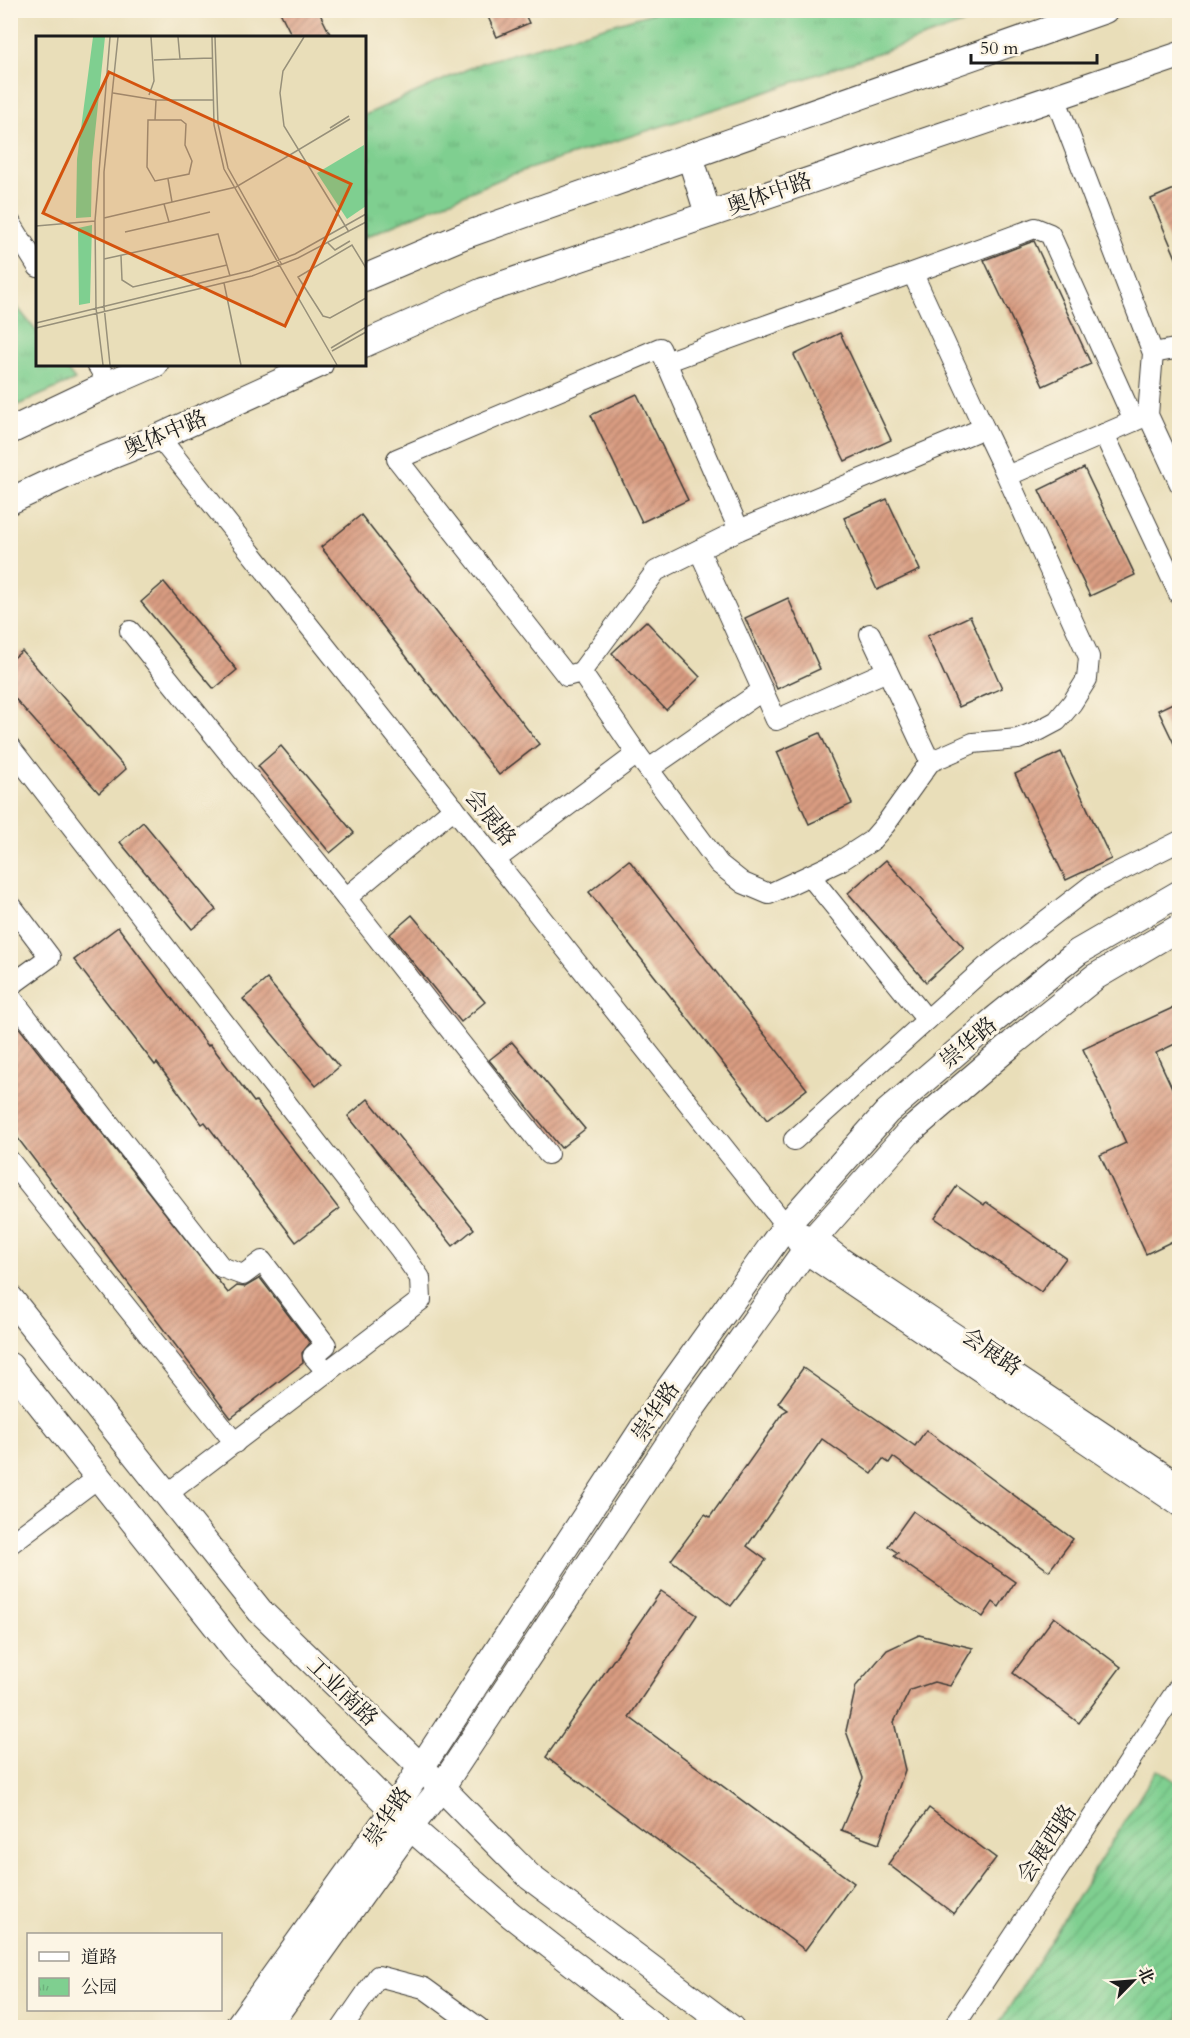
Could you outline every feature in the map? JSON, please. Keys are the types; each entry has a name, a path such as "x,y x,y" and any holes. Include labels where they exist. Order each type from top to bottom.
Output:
{"main road":[{"path":"366,277 463,236 1105,10"},
{"name":"奥体中路","path":"366,343 483,291 1179,55"},
{"path":"690,156 708,214"},
{"path":"10,431 103,374 145,366"},
{"name":"奥体中路","path":"10,501 316,366"},
{"name":"崇华路","path":"266,2028 402,1818 420,1766 668,1390 786,1226 887,1112 994,1020 1078,952 1179,893"},
{"name":"崇华路","path":"237,2028 402,1818 441,1788 693,1407 809,1245 908,1133 1095,977 1179,927"},
{"name":"工业南路","path":"10,1298 260,1611 420,1766 530,1877 731,2028"},
{"name":"工业南路","path":"10,1366 236,1651 402,1818 511,1915 656,2028"}],"street":[{"path":"1055,97 1153,353 1141,418"},
{"path":"10,222 36,264"},
{"path":"666,362 1035,228 1050,234 1141,418 1179,484"},
{"path":"581,672 643,762 719,864 743,883 769,894 840,861 871,841 930,762 973,743 1018,739 1057,721 1087,679 1089,657 913,274"},
{"path":"740,530 660,348 397,459 567,676 581,672 656,571 740,530 984,428"},
{"path":"1153,353 1179,348"},
{"path":"1007,476 1141,418"},
{"path":"1104,434 1179,596"},
{"name":"会展路","path":"159,437 786,1226 809,1245 1179,1507"},
{"path":"699,550 776,720 887,671"},
{"path":"130,631 346,898 548,1154"},
{"path":"870,634 930,762"},
{"path":"495,860 643,762 763,690"},
{"path":"10,747 420,1278 421,1300 167,1494"},
{"path":"346,898 454,808"},
{"path":"794,1140 986,967 1092,885 1179,841"},
{"path":"810,876 927,1020"},
{"path":"10,904 50,957 10,986"},
{"path":"10,996 221,1267 243,1275 262,1261 326,1345 313,1356 327,1372"},
{"path":"10,1161 235,1443"},
{"name":"会展路","path":"809,1245 842,1258 1179,1484"},
{"path":"10,1544 99,1477"},
{"name":"会展西路","path":"953,2028 1179,1685"},
{"path":"342,2028 378,1976 424,1988 479,2028"}],"green space":[{"path":"659,11 999,11 749,98 510,175 366,237 366,115 481,63"},
{"path":"10,298 36,331 36,366 64,366 75,380 11,408"},
{"path":"1157,1769 1179,1784 1179,2027 997,2027"}],"building":[{"path":"279,10 318,10 331,36 292,36"},
{"path":"485,10 523,10 529,23 497,37"},
{"path":"1179,187 1179,265 1151,199"},
{"path":"1034,241 1091,364 1043,386 984,260"},
{"path":"840,333 891,440 845,461 794,355"},
{"path":"637,394 688,500 642,522 591,415"},
{"path":"1084,468 1135,575 1090,596 1039,490"},
{"path":"887,499 920,570 877,590 844,518"},
{"path":"361,515 539,744 499,775 321,547"},
{"path":"164,582 237,670 214,689 141,602"},
{"path":"788,598 820,669 777,689 745,618"},
{"path":"970,616 1002,688 959,707 927,636"},
{"path":"646,621 700,677 666,710 612,653"},
{"path":"22,651 126,769 99,793 10,693 10,661"},
{"path":"1179,700 1179,754 1158,710"},
{"path":"820,733 852,804 809,824 777,752"},
{"path":"281,746 354,833 330,853 258,766"},
{"path":"1061,752 1111,859 1066,880 1015,774"},
{"path":"143,822 216,910 192,929 120,842"},
{"path":"629,860 807,1089 767,1120 589,892"},
{"path":"886,860 964,948 926,982 848,893"},
{"path":"412,915 485,1002 461,1022 390,934"},
{"path":"118,927 208,1046 210,1044 254,1102 256,1101 339,1209 296,1242 205,1122 202,1124 157,1063 155,1065 74,960"},
{"path":"267,979 339,1067 316,1086 243,999"},
{"path":"1179,1005 1179,1042 1156,1053 1179,1103 1179,1238 1146,1254 1100,1155 1126,1143 1083,1049"},
{"path":"10,1016 228,1293 237,1286 245,1287 260,1278 310,1343 302,1353 303,1363 231,1418 10,1128"},
{"path":"512,1042 585,1129 561,1148 489,1060"},
{"path":"368,1099 474,1229 453,1246 348,1116"},
{"path":"957,1186 984,1205 986,1202 1066,1258 1041,1292 935,1218"},
{"path":"803,1368 915,1446 926,1430 1073,1539 1049,1571 893,1457 889,1463 883,1459 872,1474 822,1439 747,1546 766,1560 731,1606 671,1560 705,1514 710,1517 784,1412 788,1410 778,1403"},
{"path":"913,1511 1015,1582 999,1607 993,1602 983,1617 894,1556 898,1553 888,1546"},
{"path":"661,1591 697,1615 629,1717 854,1883 805,1950 546,1757"},
{"path":"1054,1617 1121,1667 1079,1723 1013,1673"},
{"path":"919,1635 973,1648 950,1686 934,1682 910,1690 894,1722 905,1770 879,1844 841,1830 863,1778 846,1731 856,1686 887,1650"},
{"path":"929,1808 996,1858 954,1914 888,1864"}]}
